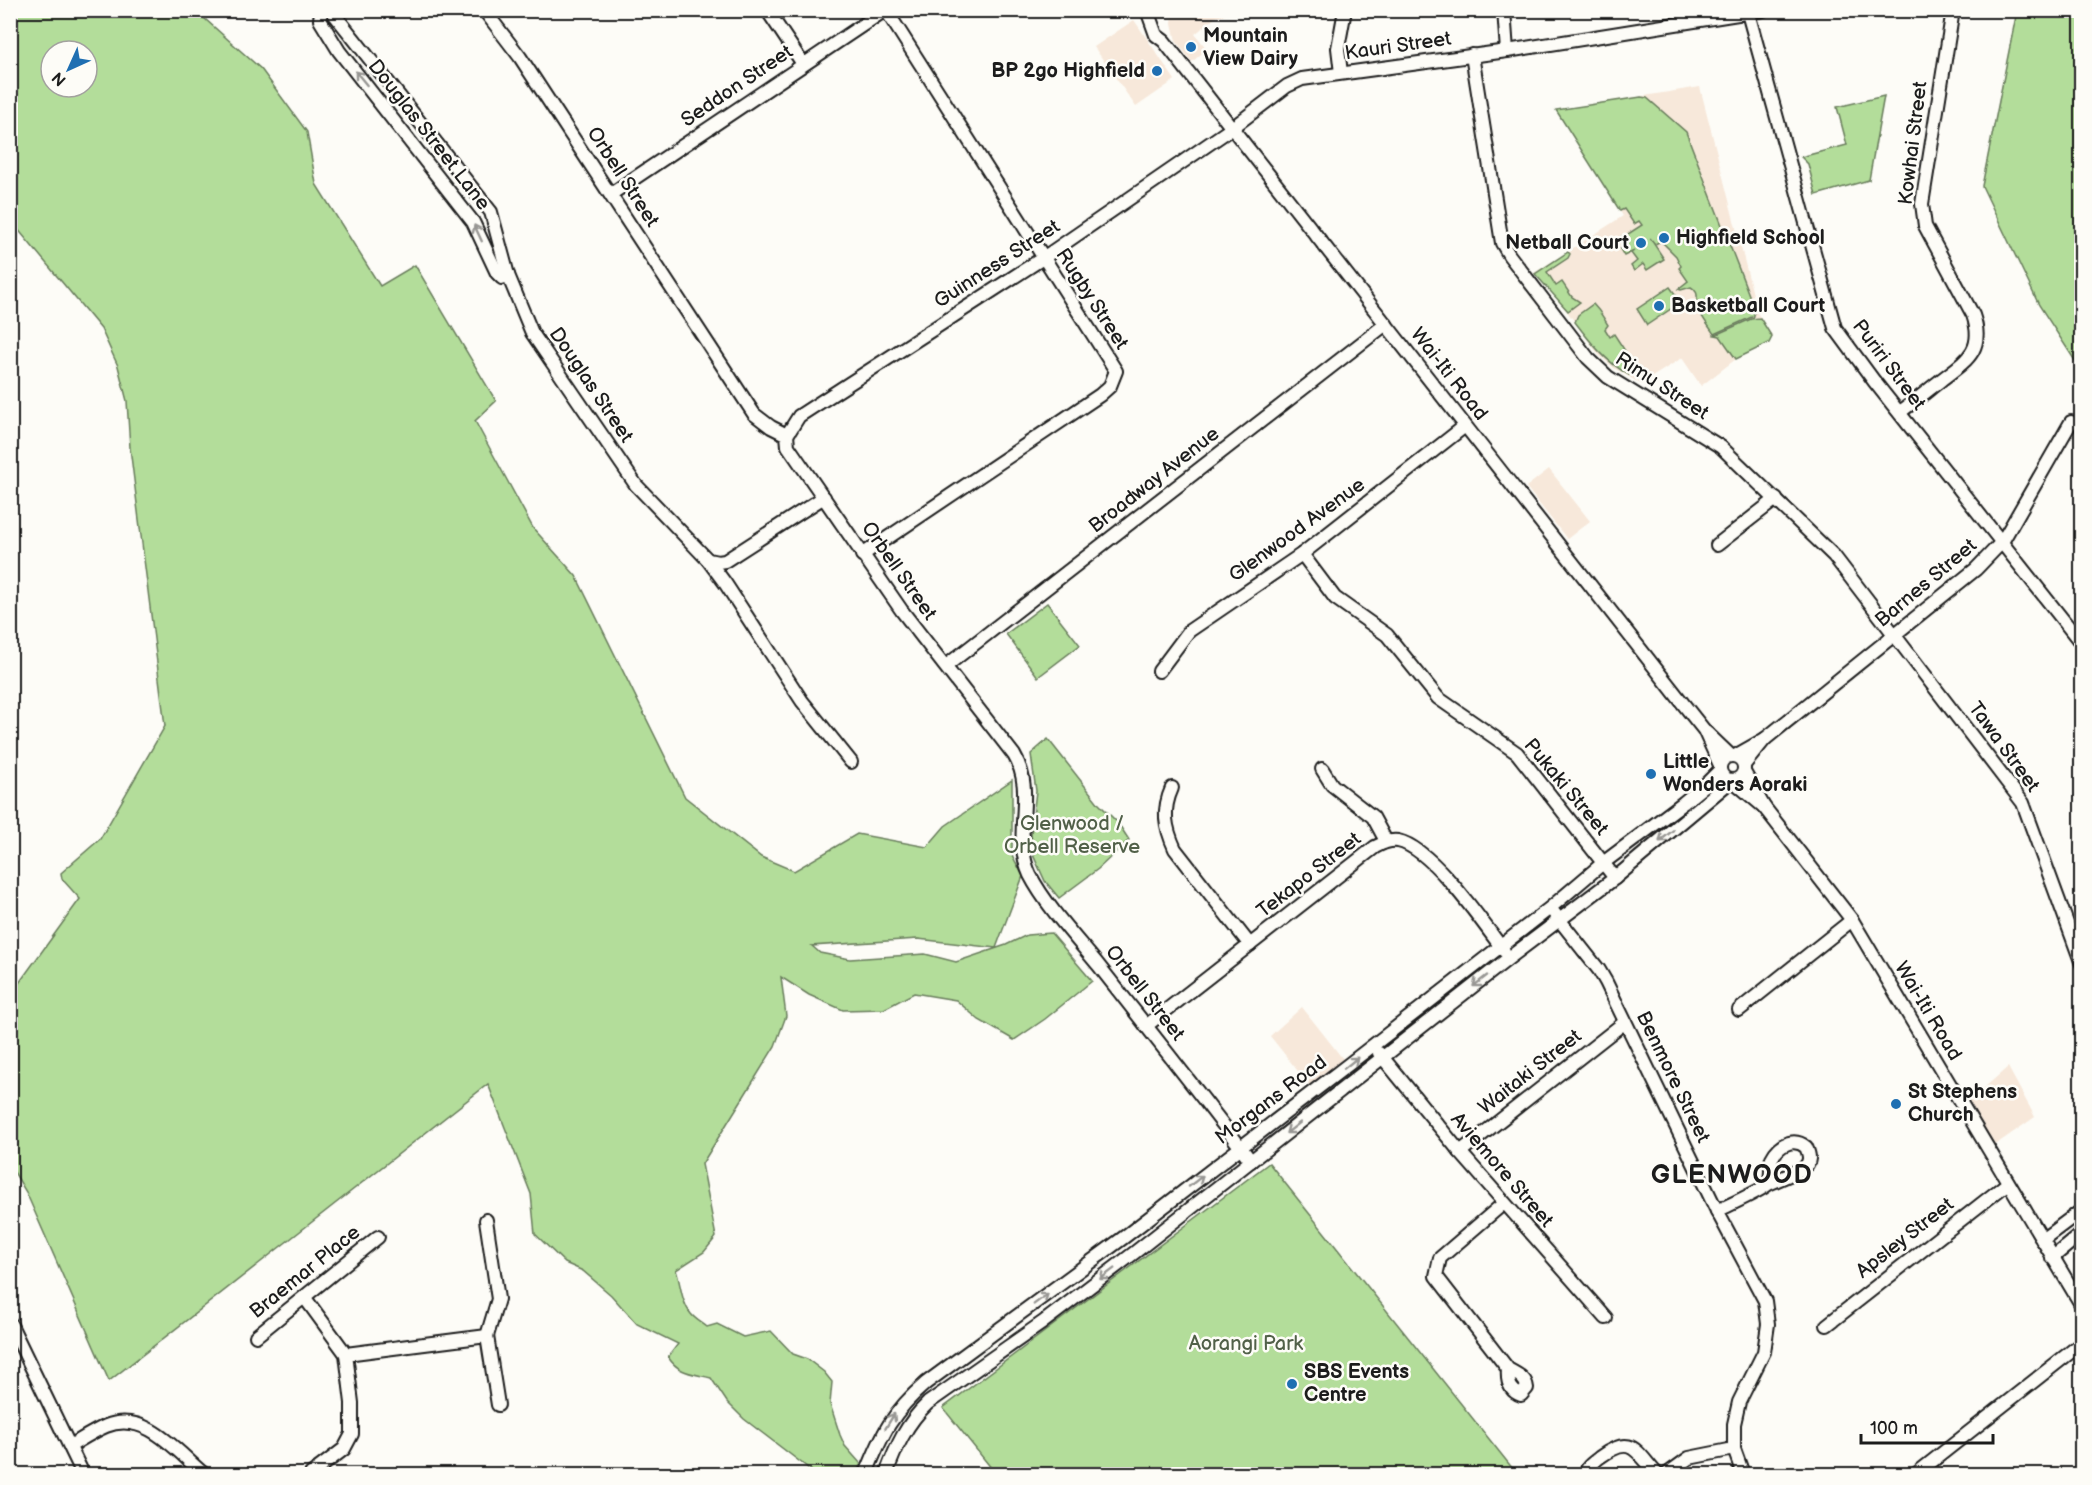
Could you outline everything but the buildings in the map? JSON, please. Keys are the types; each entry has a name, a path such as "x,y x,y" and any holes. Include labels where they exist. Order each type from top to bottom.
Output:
{"street":[{"name":"Douglas Street Lane","path":"321,10 320,20 339,51 473,222 496,273 502,278 508,275"},
{"name":"Douglas Street","path":"331,10 491,212 508,275 532,333 636,485 708,560 802,701 851,762"},
{"name":"Orbell Street","path":"484,10 520,57 754,414 771,428 787,435 788,446 862,555 1020,765 1024,775 1025,789 1022,849 1031,876 1061,919 1251,1161"},
{"path":"767,10 803,64"},
{"name":"Seddon Street","path":"611,194 885,10"},
{"name":"Rugby Street","path":"862,555 1100,395 1110,386 1116,371 885,10"},
{"name":"Wai-Iti Road","path":"1147,10 1156,35 1164,41 1704,730 1733,756"},
{"name":"Wai-Iti Road","path":"1155,10 1164,41"},
{"path":"1341,73 1338,48 1345,10"},
{"path":"1504,10 1507,51"},
{"name":"Kauri Street","path":"1232,128 1287,86 1302,79 1507,51 1710,15 1762,10"},
{"name":"Kowhai Street","path":"1900,412 1968,359 1976,342 1978,330 1924,226 1922,204 1953,10"},
{"name":"Puriri Street","path":"1748,13 1835,328 2082,644"},
{"name":"Rimu Street","path":"1472,55 1502,243 1509,255 1588,358 1608,377 1721,447 1834,556 1895,634"},
{"name":"Guinness Street","path":"787,435 799,416 1043,258 1232,128"},
{"name":"Broadway Avenue","path":"946,666 1386,324"},
{"name":"Barnes Street","path":"1733,756 1765,739 1976,569 2002,542 2071,422"},
{"name":"Glenwood Avenue","path":"1159,671 1189,631 1302,554 1465,426"},
{"path":"708,560 725,561 824,497"},
{"path":"1717,545 1776,499"},
{"name":"Pukaki Street","path":"1302,554 1335,598 1387,635 1438,698 1517,753 1615,878"},
{"name":"Tawa Street","path":"1895,634 2023,803 2082,964"},
{"name":"Wai-Iti Road","path":"1704,730 1720,768"},
{"name":"Barnes Street","path":"1744,768 1765,739"},
{"path":"1733,756 1741,759 1744,768 1740,777 1732,780 1724,777 1720,768 1724,759 1733,756"},
{"name":"Morgans Road","path":"866,1474 881,1437 900,1407 910,1396 1123,1238 1550,908 1603,863 1706,784 1720,768"},
{"name":"Wai-Iti Road","path":"1744,768 1764,807 1852,920 2082,1306"},
{"path":"1322,769 1332,785 1373,817 1386,842"},
{"name":"Wai-Iti Road","path":"1732,780 1764,807"},
{"name":"Morgans Road","path":"886,1474 907,1426 928,1403 1042,1323 1134,1253 1509,958 1615,878 1732,780"},
{"path":"1172,789 1165,806 1165,815 1167,831 1174,849 1250,945"},
{"name":"Tekapo Street","path":"1146,1026 1376,847 1386,842 1405,844 1430,861 1449,880 1509,958"},
{"name":"Benmore Street","path":"1550,908 1599,970 1717,1211 1765,1301 1768,1324 1764,1352 1739,1402 1734,1424 1734,1449 1743,1474"},
{"path":"1739,1010 1852,920"},
{"name":"Waitaki Street","path":"1460,1152 1625,1022"},
{"name":"Aviemore Street","path":"1373,1045 1460,1152 1606,1318"},
{"name":"Apsley Street","path":"1827,1324 2008,1183"},
{"path":"1717,1211 1766,1185"},
{"path":"1504,1203 1440,1258 1436,1276 1508,1369"},
{"path":"2042,1240 2082,1210"},
{"path":"486,1220 498,1299 487,1336 498,1405"},
{"path":"2052,1258 2082,1233"},
{"name":"Braemar Place","path":"256,1336 378,1237"},
{"path":"1123,1238 1134,1253"},
{"path":"304,1298 346,1354 352,1403 352,1434 344,1449 311,1474"},
{"path":"10,1323 83,1474"},
{"path":"346,1354 487,1336"},
{"path":"1916,1474 2082,1344"},
{"path":"70,1446 107,1425 126,1422 146,1426 161,1436 204,1474"},
{"path":"1585,1474 1587,1468 1623,1444 1634,1448 1657,1474"},
{"path":"1667,1474 1689,1458 1734,1449"}],"shaded area":[{"path":"1238,10 1216,17 1195,34 1207,49 1192,62 1176,41 1172,23 1173,11"},
{"path":"1134,20 1175,80 1136,107 1094,47"},
{"name":"Highfield School","path":"1700,87 1758,314 1773,337 1769,343 1736,359 1701,386 1682,358 1641,384 1614,368 1599,355 1566,310 1534,273 1623,216 1556,110"},
{"path":"1549,469 1590,521 1567,539 1526,487"},
{"path":"1302,1007 1343,1059 1309,1085 1270,1036"},
{"path":"2008,1067 2035,1117 1995,1145 1969,1101"}],"green space":[{"path":"11,10 196,11 261,69 307,132 316,184 380,286 415,265 496,401 475,421 533,528 576,576 685,797 761,857 794,871 857,834 927,847 945,826 1012,780 1012,855 1023,876 996,948 918,939 812,946 820,953 850,959 925,954 956,962 1006,945 1027,935 1051,933 1092,981 1045,1019 1014,1040 979,1020 956,1000 914,993 884,1009 843,1010 809,995 781,977 786,1016 775,1046 702,1164 716,1237 704,1252 676,1270 688,1309 694,1318 707,1327 717,1324 743,1337 771,1331 793,1354 807,1359 824,1372 832,1382 830,1404 840,1435 845,1446 861,1464 855,1474 816,1474 744,1419 727,1402 711,1378 686,1372 672,1363 668,1357 678,1344 637,1324 611,1295 583,1271 565,1263 535,1234 531,1194 488,1084 109,1381 26,1192 11,1167 11,994 80,899 62,879 61,873 100,839 165,726 130,448 127,401 118,366 101,329 11,221"},
{"path":"2023,11 2081,11 2081,370 2039,305 1982,186 2016,16"},
{"path":"1884,96 1869,180 1816,195 1808,164 1801,157 1847,145 1837,107"},
{"path":"1647,98 1686,132 1754,308 1754,316 1714,334 1699,311 1696,292 1691,287 1678,289 1688,281 1679,268 1681,266 1676,256 1661,241 1655,244 1650,238 1664,259 1647,270 1643,264 1634,271 1631,266 1637,261 1631,253 1634,251 1624,256 1620,249 1626,245 1621,237 1642,225 1639,221 1634,224 1624,209 1620,211 1556,110"},
{"path":"1568,252 1570,254 1568,258 1547,272 1556,286 1562,282 1572,297 1580,302 1568,311 1535,274"},
{"name":"Basketball Court","path":"1670,287 1681,302 1647,325 1637,309"},
{"path":"1593,304 1608,325 1605,329 1610,337 1614,334 1631,360 1626,363 1632,371 1629,375 1606,358 1575,322 1578,315"},
{"path":"1760,318 1772,337 1769,343 1736,359 1720,336 1715,335 1751,319"},
{"path":"1047,603 1080,645 1038,677 1006,634"},
{"name":"Glenwood / Orbell Reserve","path":"1048,739 1099,804 1118,823 1129,840 1098,869 1059,898 1045,881 1034,857 1031,834 1036,791 1031,754"},
{"name":"Aorangi Park","path":"1269,1163 1517,1474 996,1474 943,1408"}],"place":[{"name":"Mountain View Dairy","path":"1191,47"},
{"name":"BP 2go Highfield","path":"1157,71"},
{"name":"Highfield School","path":"1664,238"},
{"name":"Netball Court","path":"1641,243"},
{"name":"Basketball Court","path":"1659,306"},
{"name":"Little Wonders Aoraki","path":"1651,774"},
{"name":"St Stephens Church","path":"1896,1104"},
{"name":"SBS Events Centre","path":"1292,1384"}],"district":[{"name":"GLENWOOD","path":"1732,1175"}]}
